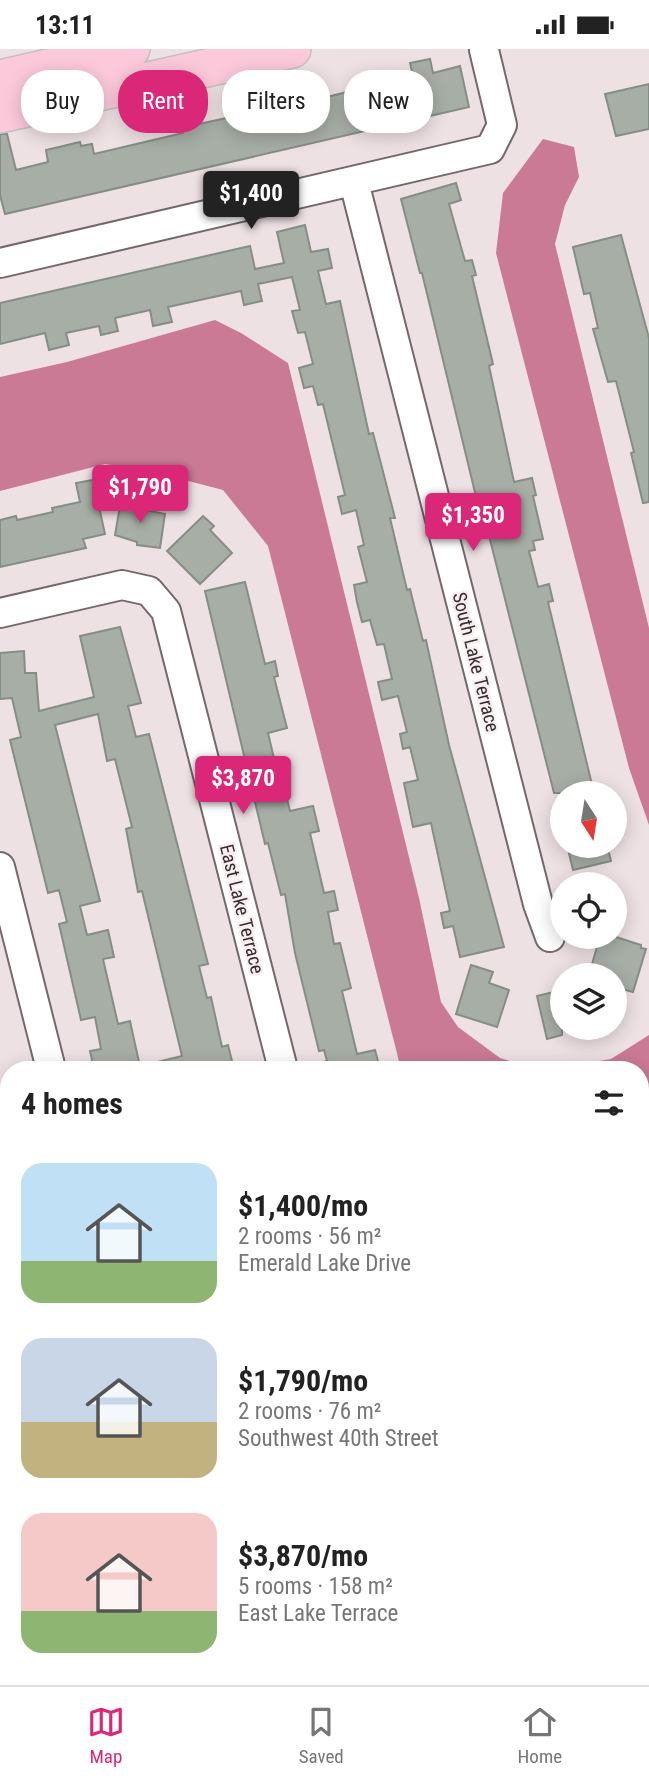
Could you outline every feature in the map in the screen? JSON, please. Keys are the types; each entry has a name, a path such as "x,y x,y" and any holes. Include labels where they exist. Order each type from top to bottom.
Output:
{"main road":[{"path":"0,79 131,49"},
{"path":"0,114 292,49"}],"street":[{"path":"0,263 490,149 502,125 484,50"},
{"name":"South Lake Terrace","path":"354,182 534,891 550,937"},
{"name":"East Lake Terrace","path":"0,613 122,585 149,591 166,611 281,1061"},
{"path":"0,867 49,1061"}],"shaded area":[{"path":"543,139 574,147 579,177 565,205 555,244 649,628 649,825 629,768 496,253 503,193"},
{"path":"215,320 288,363 419,898 441,1002 458,1027 500,1058 510,1061 399,1061 268,546 223,490 154,472 105,464 0,491 0,377 67,362"},
{"path":"649,1035 649,1061 599,1061 611,1059"}],"building":[{"path":"430,59 432,70 412,70 410,63"},
{"path":"460,66 469,107 433,115 433,73"},
{"path":"649,84 649,129 616,136 605,94"},
{"path":"344,93 344,133 356,133 5,214 0,195 0,134 7,134 16,170 48,162 46,150 80,142 81,146 92,144 94,154 183,133 208,133 208,122 222,119 222,133 330,133 330,96"},
{"path":"456,183 461,200 449,204 465,261 472,260 476,275 472,276 493,364 489,366 514,482 532,478 536,495 533,496 543,539 533,541 535,550 529,551 538,587 549,584 553,601 548,602 591,781 551,781 401,199"},
{"path":"305,225 311,252 328,249 332,268 318,271 326,304 340,301 369,434 373,433 395,518 390,518 407,590 410,589 423,641 426,640 449,745 504,947 460,957 453,926 444,928 441,913 450,911 431,823 413,827 404,783 418,780 410,747 403,749 400,734 407,732 398,696 382,700 378,682 392,679 384,644 377,645 370,620 362,622 357,602 354,585 367,582 358,547 364,545 356,510 342,514 338,497 345,495 323,404 318,405 313,386 304,388 299,368 313,364 305,332 298,333 292,311 300,310 292,277 258,284 262,301 244,305 241,291 168,307 172,322 153,326 150,310 115,318 118,331 101,335 99,326 66,333 69,345 49,350 45,333 0,344 0,303 250,246 255,269 284,263 277,232"},
{"path":"621,235 649,338 649,502 643,503 631,453 634,452 616,381 608,382 593,329 598,328 590,293 584,294 573,247"},
{"path":"93,480 105,534 83,539 86,548 0,567 0,520 16,516 17,520 53,512 52,508 80,502 76,483"},
{"path":"121,500 137,503 136,508 165,514 160,548 137,545 137,542 115,535"},
{"path":"203,516 214,526 210,530 232,553 200,584 167,551"},
{"path":"245,582 265,664 275,661 278,676 274,677 287,728 268,733 282,792 285,791 290,811 313,806 319,831 310,833 324,893 334,891 338,910 328,912 334,944 340,943 351,988 342,991 357,1054 375,1050 378,1061 327,1061 324,1050 319,1051 295,953 285,894 281,895 268,843 265,844 205,591"},
{"path":"120,627 141,703 128,706 136,737 149,734 208,964 199,966 207,998 211,997 222,1047 228,1045 232,1061 161,1061 182,1056 142,891 138,892 126,829 132,827 115,759 107,761 98,714 55,725 100,901 80,906 87,935 108,930 114,957 103,959 118,1024 130,1021 139,1061 92,1061 90,1051 101,1049 95,1017 81,1020 59,924 67,922 59,890 48,893 10,740 21,737 12,698 0,699 0,653 24,651 25,673 36,673 39,711 94,697 80,636"},
{"path":"570,858 610,858 611,861 573,870"},
{"path":"627,940 646,949 633,992 627,990 627,963 592,963 596,949 627,949"},
{"path":"471,965 493,972 489,983 509,990 497,1027 456,1014"},
{"path":"550,993 550,1038 547,1039 537,996"}]}
